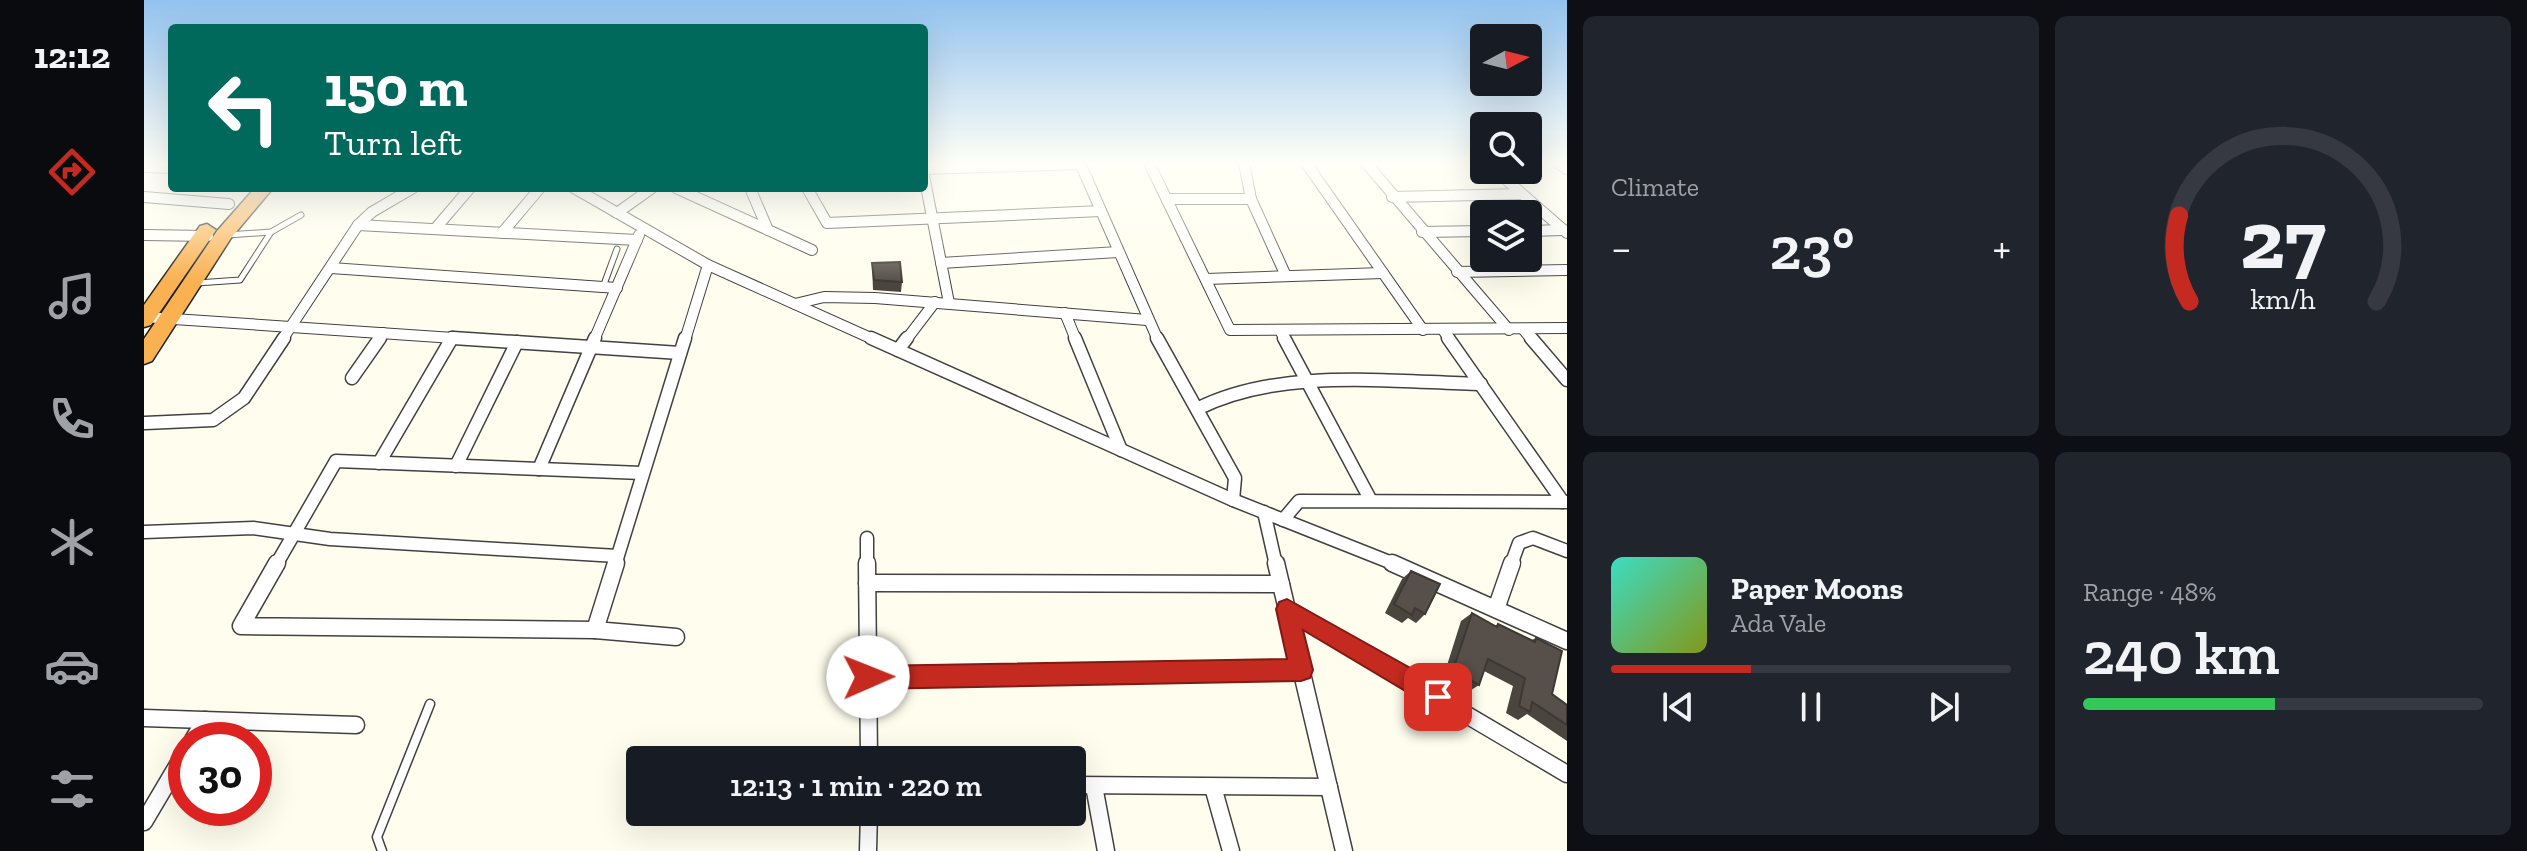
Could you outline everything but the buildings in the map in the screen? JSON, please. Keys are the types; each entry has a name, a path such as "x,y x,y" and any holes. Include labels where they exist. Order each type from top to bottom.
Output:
{"highway":[{"path":"150,318 191,283 224,235 251,203"},
{"path":"144,356 150,318 168,286 229,204"}],"street":[{"path":"213,203 229,204"},
{"path":"145,423 213,420 244,398 294,327 358,225 371,210 393,203"},
{"path":"435,229 457,203"},
{"path":"502,233 528,203"},
{"path":"599,203 617,213 639,234 1233,500 1398,565 1567,641"},
{"path":"617,213 631,203"},
{"path":"708,203 812,250"},
{"path":"756,203 768,230"},
{"path":"815,203 827,223 1101,211"},
{"path":"929,203 949,303"},
{"path":"1097,203 1147,320 1235,478 1233,500"},
{"path":"1169,203 1230,330 1567,328"},
{"path":"1253,203 1286,276"},
{"path":"1334,203 1423,330"},
{"path":"1397,203 1509,330"},
{"path":"1532,203 1566,232"},
{"path":"358,225 502,233 639,234"},
{"path":"1422,232 1470,231"},
{"path":"1542,231 1566,232"},
{"path":"539,469 639,234"},
{"path":"144,235 224,235"},
{"path":"941,263 1118,252"},
{"path":"595,630 708,265"},
{"path":"331,268 617,288"},
{"path":"1457,272 1567,270"},
{"path":"1206,279 1383,273"},
{"path":"795,304 824,297 935,302 1147,320"},
{"path":"898,350 935,302"},
{"path":"1065,313 1121,450"},
{"path":"150,318 680,353"},
{"path":"1523,329 1567,380"},
{"path":"1280,330 1370,499"},
{"path":"1443,330 1565,502"},
{"path":"352,378 383,333"},
{"path":"379,463 452,337"},
{"path":"456,466 517,342"},
{"path":"1197,409 1217,398 1307,382 1481,384"},
{"path":"642,473 336,461 241,626 595,630 676,637"},
{"path":"1283,520 1299,501 1565,502"},
{"path":"1264,512 1344,851"},
{"path":"144,532 253,528 295,534 617,556"},
{"path":"867,538 869,746"},
{"path":"1496,609 1519,543 1533,538 1567,551"},
{"path":"867,583 1281,584"},
{"path":"1287,609 1567,774"},
{"path":"868,677 1301,670"},
{"path":"144,718 356,725"},
{"path":"144,822 168,781"},
{"path":"1086,786 1329,787"},
{"path":"1094,786 1106,851"},
{"path":"1213,787 1231,851"},
{"path":"868,851 869,826"}],"lane":[{"path":"224,235 271,232 301,215"},
{"path":"168,286 240,280 271,232"},
{"path":"603,287 617,249"},
{"path":"382,851 377,837 430,704"}],"route":[{"path":"868,677 1301,670 1287,609 1438,697"}]}
